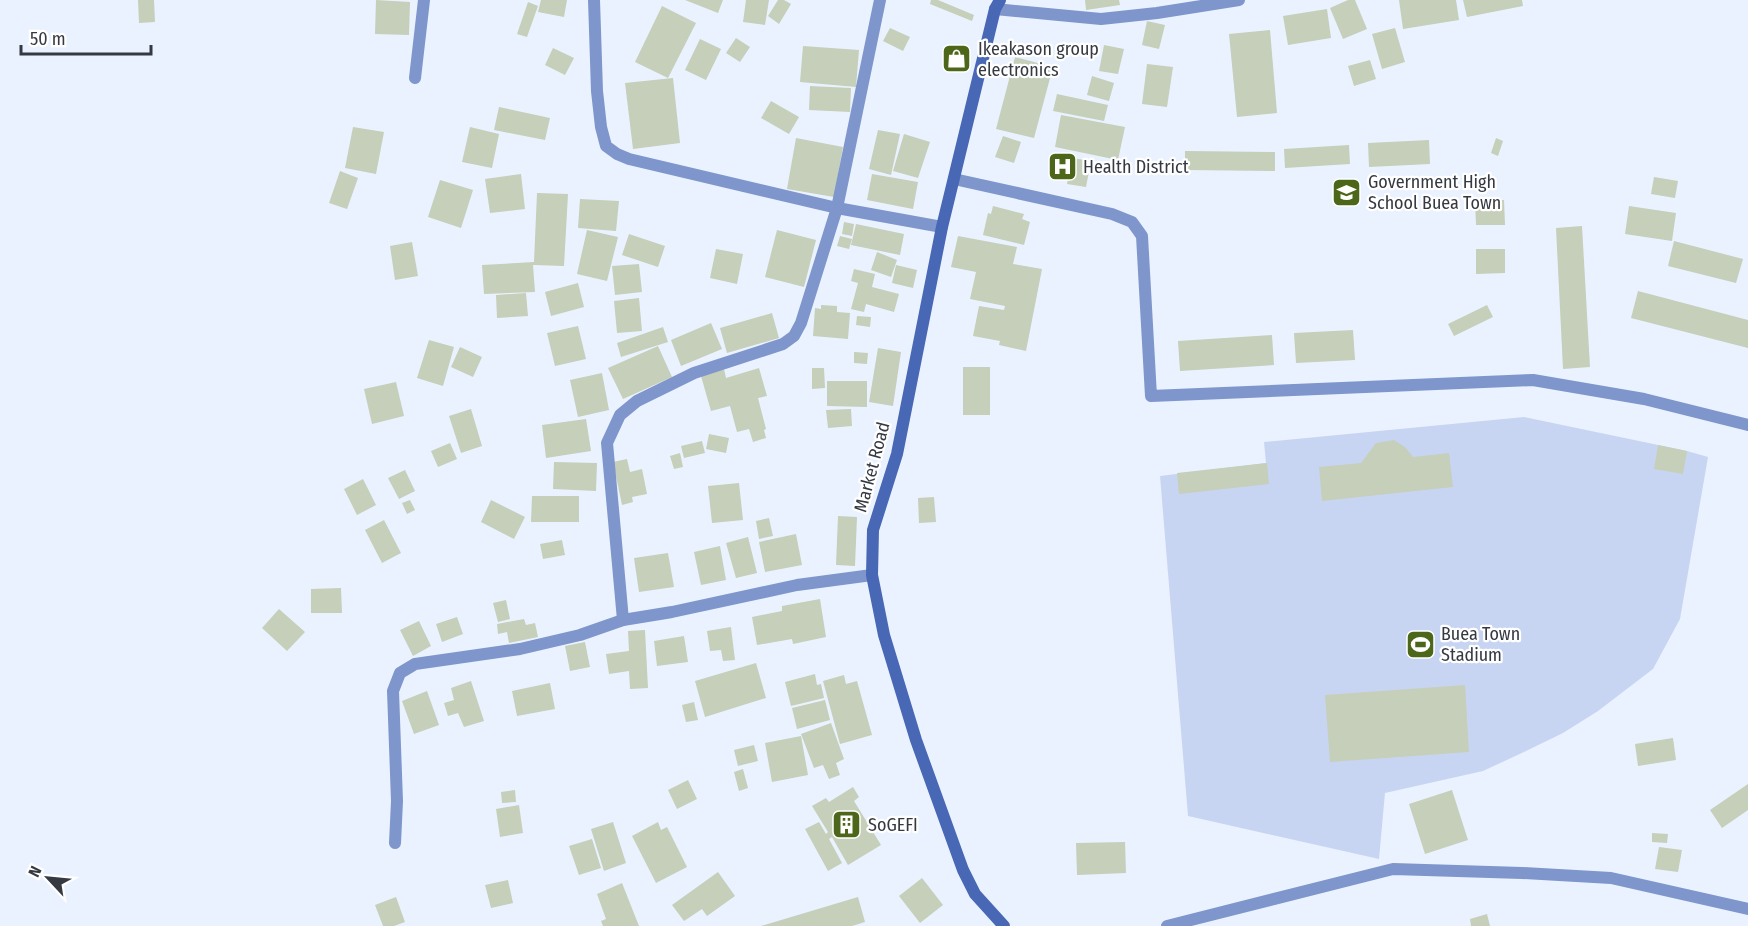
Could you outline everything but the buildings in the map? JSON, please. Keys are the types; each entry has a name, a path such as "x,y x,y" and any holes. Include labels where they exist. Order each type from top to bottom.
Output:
{"main road":[{"name":"Market Road","path":"998,5 942,227 897,454 873,530 872,575 884,635 913,730 963,870 975,894 1004,926"}],"street":[{"path":"416,78 424,0"},
{"path":"594,0 597,91 601,127 606,146 616,154 837,208 942,227"},
{"path":"624,620 607,443 620,415 637,401 694,373 783,344 794,336 801,323 837,208 880,0"},
{"path":"998,5 1101,19 1239,0"},
{"path":"954,179 1112,214 1132,222 1142,236 1151,396 1533,380 1644,399 1748,425"},
{"path":"395,843 397,801 393,690 399,673 415,664 520,649 580,635 624,620 797,585 872,575"},
{"path":"1167,926 1394,869 1611,878 1748,909"}],"shaded area":[{"name":"Buea Town Stadium","path":"1524,417 1708,457 1680,619 1653,669 1598,711 1563,733 1483,771 1385,793 1379,859 1188,816 1160,476 1266,463 1264,442"}],"place":[{"name":"Ikeakason group electronics","path":"957,59"},
{"name":"Health District","path":"1062,167"},
{"name":"Government High School Buea Town","path":"1347,192"},
{"name":"Buea Town Stadium","path":"1420,644"},
{"name":"SoGEFI","path":"847,825"}]}
